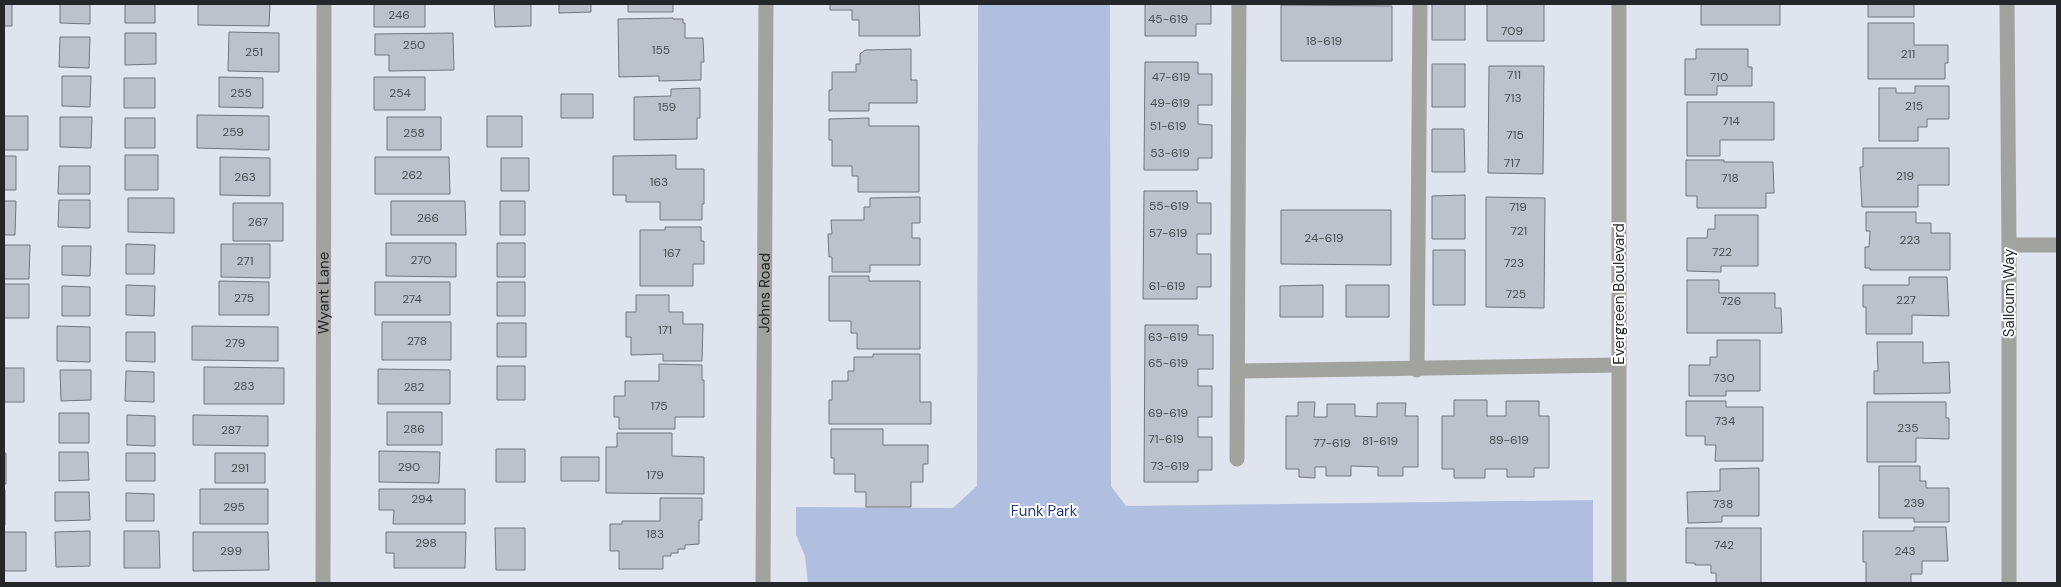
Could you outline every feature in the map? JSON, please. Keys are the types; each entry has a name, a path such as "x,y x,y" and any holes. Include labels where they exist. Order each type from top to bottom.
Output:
{"street":[{"name":"Wyant Lane","path":"323,583 324,4"},
{"name":"Johns Road","path":"763,583 766,4"},
{"path":"1237,459 1239,4"},
{"path":"1417,370 1420,4"},
{"name":"Evergreen Boulevard","path":"1619,4 1619,583"},
{"name":"Salloum Way","path":"2007,4 2010,245 2009,583"},
{"path":"2010,245 2057,246"},
{"path":"1238,371 1417,370 1619,365"}],"green space":[{"name":"Funk Park","path":"978,4 1110,4 1111,486 1126,506 1593,500 1593,583 808,583 805,556 796,535 796,507 953,508 977,486"}],"building":[{"path":"4,4 12,4 12,26 4,26"},
{"path":"60,4 90,4 90,24 60,23"},
{"path":"125,4 155,4 155,23 125,23"},
{"path":"198,4 270,4 269,26 198,25"},
{"path":"374,4 425,4 425,27 374,27"},
{"path":"494,4 531,4 531,26 495,27"},
{"path":"559,4 591,4 591,12 559,13"},
{"path":"628,4 673,4 673,12 628,12"},
{"path":"830,4 919,4 920,36 859,36 859,20 852,20 852,10 830,10"},
{"path":"1145,4 1211,4 1211,24 1196,24 1196,36 1145,36"},
{"path":"1432,4 1465,4 1465,40 1432,40"},
{"path":"1487,4 1544,4 1544,41 1487,41"},
{"path":"1701,4 1780,4 1780,25 1701,25"},
{"path":"1868,4 1914,4 1914,17 1868,17"},
{"path":"1281,5 1392,6 1392,61 1281,61"},
{"path":"618,19 683,19 683,23 685,23 685,38 703,38 704,62 701,62 701,80 659,81 659,76 619,77"},
{"path":"1868,23 1914,23 1914,45 1948,45 1948,63 1945,63 1945,79 1868,79"},
{"path":"229,32 279,33 279,72 228,71"},
{"path":"125,33 156,33 156,64 125,65"},
{"path":"453,33 454,70 389,71 389,55 375,55 375,34"},
{"path":"60,37 90,37 89,68 59,67"},
{"path":"911,49 911,80 917,80 917,103 869,103 869,111 829,111 829,90 832,90 832,72 856,72 856,64 860,64 860,54 865,50"},
{"path":"1696,49 1748,49 1748,67 1752,67 1752,86 1717,86 1717,95 1685,95 1685,59 1696,59"},
{"path":"1145,62 1198,62 1198,74 1212,74 1212,105 1198,105 1198,124 1212,125 1212,158 1198,158 1198,170 1144,170"},
{"path":"1432,64 1465,64 1465,107 1432,107"},
{"path":"1489,66 1544,66 1543,174 1488,173"},
{"path":"62,76 91,76 90,107 62,106"},
{"path":"219,77 263,78 263,108 219,107"},
{"path":"374,77 425,77 425,110 374,110"},
{"path":"124,78 155,78 155,108 124,108"},
{"path":"1915,86 1949,86 1949,119 1927,119 1927,127 1918,127 1918,141 1879,141 1879,88 1896,88 1896,93 1915,93"},
{"path":"700,88 700,118 697,118 697,139 634,140 634,97 671,96 671,89"},
{"path":"561,94 593,94 593,118 561,118"},
{"path":"1687,102 1774,102 1774,140 1720,140 1720,156 1687,156"},
{"path":"197,115 269,116 269,150 197,148"},
{"path":"4,116 28,116 28,150 4,150"},
{"path":"487,116 522,116 522,147 487,147"},
{"path":"60,117 92,117 91,148 60,147"},
{"path":"387,117 441,117 441,150 387,150"},
{"path":"125,118 155,118 155,148 125,148"},
{"path":"869,118 869,126 919,126 919,192 858,192 858,176 852,176 852,166 832,166 832,140 829,140 829,119"},
{"path":"1432,129 1464,129 1465,172 1432,172"},
{"path":"1863,148 1949,148 1949,185 1918,185 1918,207 1862,207 1860,167 1863,167"},
{"path":"125,155 158,155 158,190 125,190"},
{"path":"676,155 676,169 704,169 702,220 660,220 660,202 626,202 626,195 613,195 613,156"},
{"path":"4,156 16,156 16,190 4,190"},
{"path":"220,157 270,158 270,196 220,195"},
{"path":"375,157 449,157 450,194 375,194"},
{"path":"501,158 529,158 529,191 501,191"},
{"path":"1686,160 1773,162 1774,193 1766,193 1766,208 1697,208 1697,196 1686,196"},
{"path":"59,166 90,166 90,194 58,194"},
{"path":"1144,191 1197,191 1197,203 1211,203 1211,234 1197,234 1197,254 1211,254 1211,287 1197,287 1197,299 1143,299"},
{"path":"1465,195 1465,239 1432,239 1432,196"},
{"path":"920,197 920,223 912,223 912,238 920,238 920,265 870,265 870,272 832,272 832,257 829,257 828,234 832,234 831,220 864,220 864,207 870,207 870,198"},
{"path":"1486,197 1545,198 1544,308 1486,307"},
{"path":"128,198 174,198 174,233 128,232"},
{"path":"59,200 90,200 90,228 58,227"},
{"path":"4,201 16,201 15,235 4,235"},
{"path":"391,201 465,201 466,235 391,235"},
{"path":"500,201 525,201 525,235 500,235"},
{"path":"233,203 283,203 283,241 233,241"},
{"path":"1281,210 1391,210 1391,265 1281,264"},
{"path":"1866,212 1916,212 1916,223 1931,223 1931,233 1950,233 1950,270 1870,270 1870,268 1865,268 1865,247 1869,247 1870,231 1866,231"},
{"path":"1715,215 1758,215 1758,266 1721,266 1721,272 1687,271 1687,238 1707,238 1708,229 1715,229"},
{"path":"665,227 701,227 701,241 704,241 704,264 693,264 693,286 640,286 640,230 665,230"},
{"path":"386,243 456,243 456,277 386,276"},
{"path":"497,243 525,243 525,277 497,277"},
{"path":"126,244 155,245 154,274 126,274"},
{"path":"221,244 270,244 270,278 221,277"},
{"path":"4,245 30,245 29,279 4,279"},
{"path":"62,246 91,246 90,276 62,275"},
{"path":"1433,250 1465,250 1465,305 1433,305"},
{"path":"829,276 869,276 869,281 920,281 920,349 857,349 857,333 851,333 851,321 829,321"},
{"path":"1909,277 1947,277 1949,316 1912,315 1912,334 1866,334 1866,307 1863,307 1863,285 1909,285"},
{"path":"1687,280 1719,280 1719,293 1775,293 1775,308 1781,308 1782,333 1687,333"},
{"path":"219,281 269,282 269,315 219,315"},
{"path":"375,282 450,282 450,315 375,315"},
{"path":"497,282 525,282 525,316 497,316"},
{"path":"4,284 29,284 29,318 4,318"},
{"path":"126,285 155,286 154,316 126,315"},
{"path":"1323,285 1323,317 1280,317 1280,286"},
{"path":"1346,285 1389,285 1389,317 1346,317"},
{"path":"62,286 90,287 90,316 62,316"},
{"path":"636,295 669,295 669,312 683,312 683,324 703,324 702,361 663,361 663,354 631,355 631,337 626,337 626,312 636,312"},
{"path":"382,322 451,322 451,360 382,360"},
{"path":"497,323 526,323 526,357 497,357"},
{"path":"1145,325 1198,325 1198,335 1213,335 1213,369 1198,369 1198,386 1212,386 1212,417 1198,417 1198,437 1212,437 1212,470 1198,470 1198,482 1144,482"},
{"path":"57,326 90,327 90,362 57,361"},
{"path":"192,326 278,327 278,361 192,360"},
{"path":"126,332 155,332 155,362 126,361"},
{"path":"1717,340 1760,340 1760,391 1726,391 1726,396 1689,396 1689,365 1710,365 1710,357 1717,357"},
{"path":"1877,342 1923,342 1923,363 1949,362 1950,393 1874,394 1874,371 1878,371"},
{"path":"873,354 920,354 920,402 931,402 931,424 829,424 829,400 832,400 832,381 848,381 848,371 854,371 854,357 873,357"},
{"path":"659,364 702,365 704,417 675,417 675,429 619,429 619,417 614,417 614,396 625,396 625,381 659,381"},
{"path":"497,366 525,366 525,400 497,400"},
{"path":"204,367 284,368 284,404 204,404"},
{"path":"4,368 24,368 24,402 4,402"},
{"path":"378,369 450,370 450,404 378,404"},
{"path":"60,370 91,370 91,400 61,401"},
{"path":"126,371 154,372 154,402 125,401"},
{"path":"1454,400 1487,400 1487,416 1506,416 1506,401 1539,401 1539,416 1549,416 1549,468 1534,468 1534,477 1507,477 1507,469 1485,469 1485,478 1454,478 1454,469 1442,469 1442,416 1454,416"},
{"path":"1686,401 1726,401 1726,407 1763,407 1763,461 1715,461 1716,445 1705,445 1705,436 1686,436"},
{"path":"1298,402 1315,402 1314,417 1327,417 1327,404 1355,404 1355,416 1377,417 1377,403 1406,403 1405,416 1418,416 1418,467 1403,467 1403,476 1378,476 1378,467 1351,466 1351,476 1326,476 1326,467 1315,467 1315,478 1299,477 1299,469 1286,469 1286,416 1298,416"},
{"path":"1867,402 1946,402 1946,418 1949,418 1949,439 1916,438 1916,462 1867,462"},
{"path":"387,412 442,412 442,445 387,445"},
{"path":"59,413 89,413 89,443 59,443"},
{"path":"127,415 155,416 155,446 127,445"},
{"path":"193,415 268,416 268,446 193,445"},
{"path":"831,429 883,429 883,445 928,445 928,464 923,464 923,482 911,482 911,507 866,507 866,492 855,492 855,474 834,474 834,458 831,458"},
{"path":"617,433 672,433 672,456 704,457 704,494 606,493 606,447 617,447"},
{"path":"496,449 525,449 525,482 496,482"},
{"path":"379,451 440,452 439,483 379,482"},
{"path":"59,452 88,452 89,480 59,481"},
{"path":"4,453 6,453 6,484 4,484"},
{"path":"126,453 155,453 155,481 126,481"},
{"path":"215,453 265,453 265,483 215,483"},
{"path":"561,457 599,457 599,481 561,481"},
{"path":"1879,466 1920,466 1920,481 1926,481 1926,488 1949,488 1949,522 1914,522 1914,518 1879,518"},
{"path":"1759,468 1759,516 1722,516 1722,522 1688,523 1687,492 1720,491 1720,469"},
{"path":"200,489 268,489 268,524 200,524"},
{"path":"379,489 465,489 465,524 393,524 394,510 379,510"},
{"path":"5,490 5,525 4,525"},
{"path":"55,492 89,492 90,520 55,521"},
{"path":"126,493 154,494 154,521 126,521"},
{"path":"660,498 702,498 702,520 699,520 699,544 685,545 685,549 678,549 678,553 671,553 671,556 663,556 663,569 619,569 619,551 610,551 610,524 622,524 622,521 660,521"},
{"path":"1914,527 1946,527 1948,561 1922,561 1922,574 1911,574 1911,583 1866,583 1866,562 1863,562 1863,531 1914,531"},
{"path":"495,528 525,528 525,570 496,570"},
{"path":"1686,528 1761,528 1761,583 1716,583 1716,573 1711,573 1711,565 1686,563"},
{"path":"90,531 90,566 56,567 55,532"},
{"path":"124,531 159,531 160,568 124,568"},
{"path":"4,532 26,532 26,571 4,571"},
{"path":"193,532 268,532 269,570 193,571"},
{"path":"386,532 466,532 465,568 394,568 394,553 386,553"}]}
